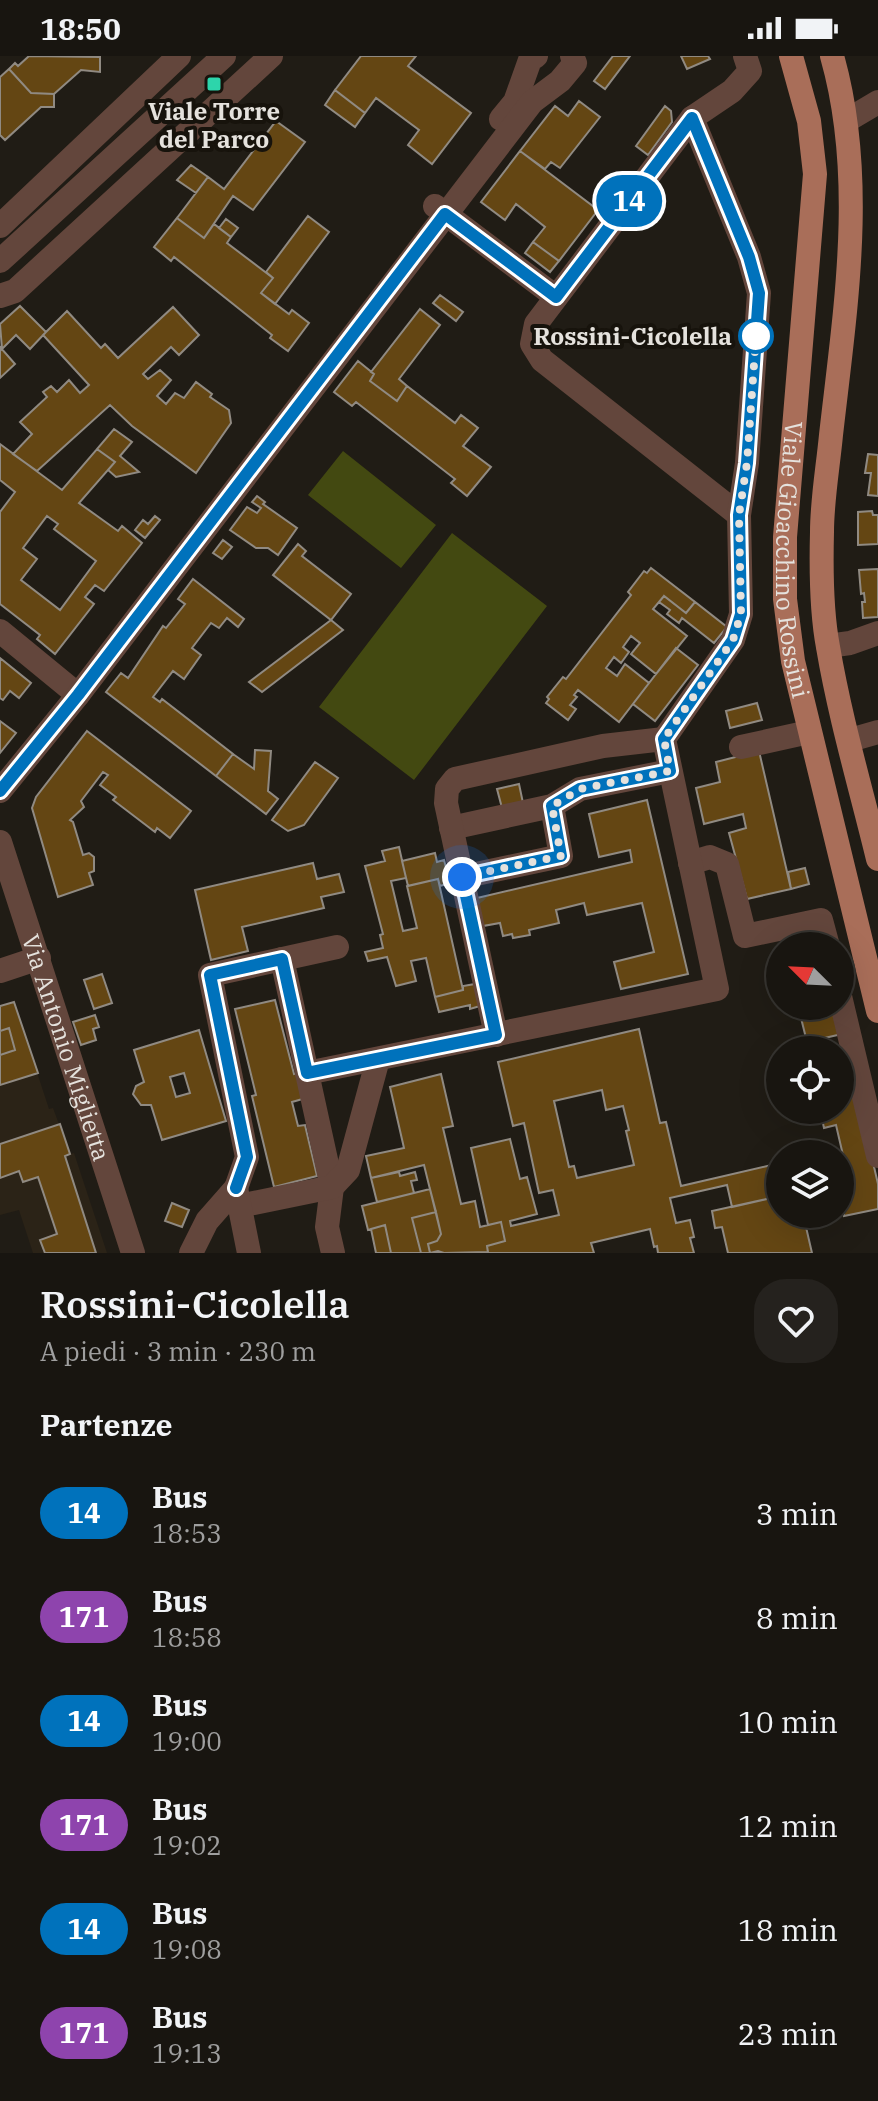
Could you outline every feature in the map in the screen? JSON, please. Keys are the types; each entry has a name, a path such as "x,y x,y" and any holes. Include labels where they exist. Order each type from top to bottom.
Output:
{"main road":[{"name":"Viale Gioacchino Rossini","path":"791,56 809,121 815,174 785,537 785,599 793,661 809,732 878,1011"},
{"name":"Viale Gioacchino Rossini","path":"832,56 846,121 851,168 850,226 844,322 822,528 822,579 828,646 878,859"}],"street":[{"path":"0,226 179,56"},
{"path":"0,296 15,291 271,56"},
{"path":"440,210 532,102 560,81 575,63 572,56"},
{"path":"739,515 542,360 532,344 536,324 692,118 732,91 750,71 745,56"},
{"path":"0,791 72,690 440,210 515,102 531,57"},
{"path":"0,261 213,60"},
{"path":"846,121 878,102"},
{"path":"307,1073 717,989 664,739 733,640 741,614 739,515 747,463 759,293 749,257 692,118"},
{"path":"440,210 556,297"},
{"path":"0,631 72,690"},
{"path":"828,646 850,643 878,633"},
{"path":"0,768 72,690"},
{"path":"741,747 809,732"},
{"path":"850,740 878,732"},
{"path":"496,1035 446,803 447,789 455,779 603,746 664,739"},
{"path":"451,828 552,806 580,789 670,771"},
{"path":"462,877 561,856 552,806"},
{"name":"Via Antonio Miglietta","path":"0,842 133,1253"},
{"path":"690,863 710,857 727,864 745,936 821,920 824,932"},
{"path":"249,1253 238,1197 247,1157 210,975 337,947"},
{"path":"0,971 39,958"},
{"path":"282,959 332,1187 327,1227 333,1253"},
{"path":"846,1020 878,1156"},
{"path":"191,1253 207,1221 238,1197 332,1187 348,1170 378,1059"}],"shaded area":[{"path":"14,1002 49,1109 53,1108 70,1154 74,1153 107,1253 33,1253 19,1210 0,1215 0,1006"}],"green space":[{"path":"343,451 436,525 401,568 308,495"},
{"path":"452,533 547,606 414,780 319,707"}],"building":[{"path":"29,56 100,57 100,72 81,70 54,94 31,93 9,69"},
{"path":"361,56 416,56 408,66 471,113 432,164 408,145 419,130 376,98 365,113 335,90"},
{"path":"613,56 630,56 605,89 594,81"},
{"path":"681,56 708,56 710,59 687,69"},
{"path":"9,69 31,93 54,94 54,107 41,107 5,140 0,135 0,77"},
{"path":"335,90 365,113 355,127 325,105"},
{"path":"579,101 600,117 560,168 551,162 545,169 520,151 555,106 568,116"},
{"path":"665,106 671,111 672,122 648,155 636,146"},
{"path":"276,121 305,142 253,210 233,196 204,238 177,218 208,177 224,189"},
{"path":"520,151 598,210 559,261 533,242 545,227 516,204 505,220 481,202"},
{"path":"191,165 208,177 196,193 177,180"},
{"path":"308,216 329,232 275,304 261,293 273,278 266,272"},
{"path":"177,218 204,238 214,224 231,237 227,243 273,278 261,293 289,314 292,310 309,323 288,351 174,257 171,261 154,247"},
{"path":"226,219 238,228 231,237 219,228"},
{"path":"533,242 559,261 550,272 525,253"},
{"path":"440,295 463,312 456,321 433,303"},
{"path":"20,306 46,332 30,349 16,335 2,349 0,324"},
{"path":"173,307 199,335 179,355 171,347 143,374 148,379 160,370 171,380 157,396 166,404 175,393 184,398 196,382 229,410 231,423 196,473 132,426 110,405 37,471 13,454 32,434 20,422 47,397 43,392 51,386 57,392 69,380 80,393 89,385 43,335 67,311 101,348 105,344 118,358"},
{"path":"420,309 440,325 399,379 407,386 397,401 370,381 374,374 371,372"},
{"path":"0,347 15,364 0,378"},
{"path":"358,361 374,374 370,381 397,401 407,386 455,423 461,415 478,428 463,446 491,467 467,496 451,483 455,479 356,402 352,406 334,392"},
{"path":"114,429 132,442 120,456 139,472 116,477 108,470 115,462 97,449"},
{"path":"0,444 62,490 97,449 115,462 79,503 118,531 122,526 142,543 104,591 95,585 85,597 94,604 55,654 37,639 40,635 0,604 0,512 15,492 0,480","holes":["47,516 58,524 54,529 96,561 60,610 21,580 37,559 23,548"]},
{"path":"868,454 878,455 878,496 868,495 871,473 865,473"},
{"path":"257,496 265,502 263,504 297,528 278,555 268,548 256,548 230,530 247,507 257,513 261,508 252,502"},
{"path":"872,511 873,515 878,515 878,544 858,545 858,512"},
{"path":"155,516 160,520 145,538 135,530 143,520 148,524"},
{"path":"223,540 232,547 222,559 213,553"},
{"path":"298,544 306,551 302,556 351,594 331,620 273,575"},
{"path":"651,568 695,602 686,613 664,596 653,609 687,636 656,674 631,654 640,643 631,636 623,647 629,652 621,663 614,657 606,668 617,676 625,664 649,683 619,722 578,690 574,695 577,697 570,705 576,709 568,720 546,703 547,697 563,677 566,679 631,595 628,592 644,571 647,573"},
{"path":"878,569 878,617 863,618 862,602 865,602 864,593 861,594 859,570"},
{"path":"193,579 244,619 238,627 227,618 219,628 211,623 192,648 201,655 184,679 173,671 153,697 160,702 162,699 233,754 216,776 106,692 121,673 128,678 163,626 166,628 185,604 178,599"},
{"path":"664,596 686,613 695,602 727,627 714,643 682,618 679,623 667,614 670,610 659,602"},
{"path":"331,620 343,630 262,692 249,682"},
{"path":"676,648 698,665 655,721 633,704"},
{"path":"0,658 31,683 19,698 10,691 3,700 0,698"},
{"path":"757,703 762,720 730,728 726,711"},
{"path":"0,721 16,733 0,753"},
{"path":"87,731 191,811 170,838 157,828 155,832 113,800 116,797 100,785 108,775 103,772 81,801 84,807 70,820 83,855 89,853 94,857 94,871 89,873 93,885 58,897 32,808 36,797"},
{"path":"255,750 271,751 268,791 278,799 266,814 216,776 233,754 254,769"},
{"path":"759,751 791,889 747,899 729,833 746,828 743,814 704,824 696,788 720,782 716,762"},
{"path":"315,762 338,778 304,825 288,831 272,820"},
{"path":"519,784 523,803 502,808 497,789"},
{"path":"647,800 688,974 621,989 614,962 654,952 642,903 587,915 584,903 556,910 559,923 529,930 530,935 513,938 512,934 503,936 500,923 483,926 477,898 632,862 630,850 599,857 589,814"},
{"path":"399,847 406,878 391,881 403,931 417,928 407,886 438,879 463,990 435,997 426,958 411,961 416,981 396,986 387,957 368,961 365,952 383,948 380,935 383,934 365,866 385,861 382,851"},
{"path":"435,853 437,862 444,860 450,883 440,886 438,879 408,886 402,861"},
{"path":"313,863 317,879 339,874 344,892 321,897 324,908 242,927 248,951 211,960 195,890"},
{"path":"805,868 809,884 791,889 788,872"},
{"path":"102,974 112,1003 94,1009 84,980"},
{"path":"475,984 480,1006 470,1009 470,1005 439,1012 435,997"},
{"path":"275,1000 294,1074 300,1072 306,1098 292,1102 298,1126 305,1125 317,1176 274,1187 235,1009"},
{"path":"14,1002 38,1073 0,1085 0,1055 15,1050 9,1028 0,1031 0,1006"},
{"path":"95,1015 99,1027 93,1029 96,1040 81,1045 73,1022"},
{"path":"802,1020 838,1020 842,1034 806,1036"},
{"path":"9,1028 15,1050 0,1055 0,1031"},
{"path":"639,1029 660,1123 666,1122 681,1186 766,1166 766,1199 732,1207 727,1185 670,1198 676,1223 690,1220 694,1253 658,1253 650,1229 591,1243 594,1253 488,1253 487,1246 505,1241 501,1222 488,1225 471,1148 510,1139 520,1179 527,1177 537,1214 510,1221 511,1226 559,1215 553,1190 539,1193 524,1123 513,1126 498,1062","holes":["602,1090 606,1110 623,1106 634,1165 577,1178 574,1166 569,1167 554,1101"]},
{"path":"199,1030 226,1121 162,1140 151,1105 141,1105 133,1094 136,1086 144,1082 134,1050","holes":["184,1073 190,1093 176,1097 170,1077"]},
{"path":"441,1074 453,1126 443,1128 461,1204 475,1201 480,1227 501,1222 505,1241 487,1246 488,1252 430,1253 428,1244 437,1241 441,1234 424,1165 371,1178 366,1156 404,1148 390,1087"},
{"path":"854,1085 878,1184 878,1209 854,1214 854,1140 839,1140 836,1125 824,1128 823,1124 854,1124"},
{"path":"60,1124 70,1154 65,1156 96,1253 45,1253 40,1240 57,1234 38,1177 23,1182 19,1171 0,1178 0,1144"},
{"path":"399,1172 400,1176 415,1172 417,1180 411,1181 414,1193 377,1202 371,1178"},
{"path":"430,1189 436,1212 412,1218 421,1253 391,1253 385,1225 368,1230 362,1206"},
{"path":"766,1199 766,1228 806,1228 812,1253 728,1253 722,1227 715,1228 712,1211"},
{"path":"172,1203 189,1210 182,1227 165,1221"},
{"path":"436,1212 441,1234 437,1241 428,1244 430,1253 421,1253 412,1218"},
{"path":"385,1225 391,1253 376,1253 371,1229"}],"bus line":[{"name":"14","path":"0,791 78,695 445,214 556,297 692,118 749,257 759,293 747,463 739,515 741,614 733,640 664,739 670,771 580,789 552,806 561,856 462,877 496,1035 307,1073 282,959 210,975 247,1157 236,1188"}],"place":[{"name":"Viale Torre del Parco","path":"214,84"},
{"name":"Rossini-Cicolella","path":"756,336"}],"route":[{"path":"462,877 561,856 552,806 580,789 670,771 664,739 733,640 741,614 739,515 747,463 756,336"}]}
